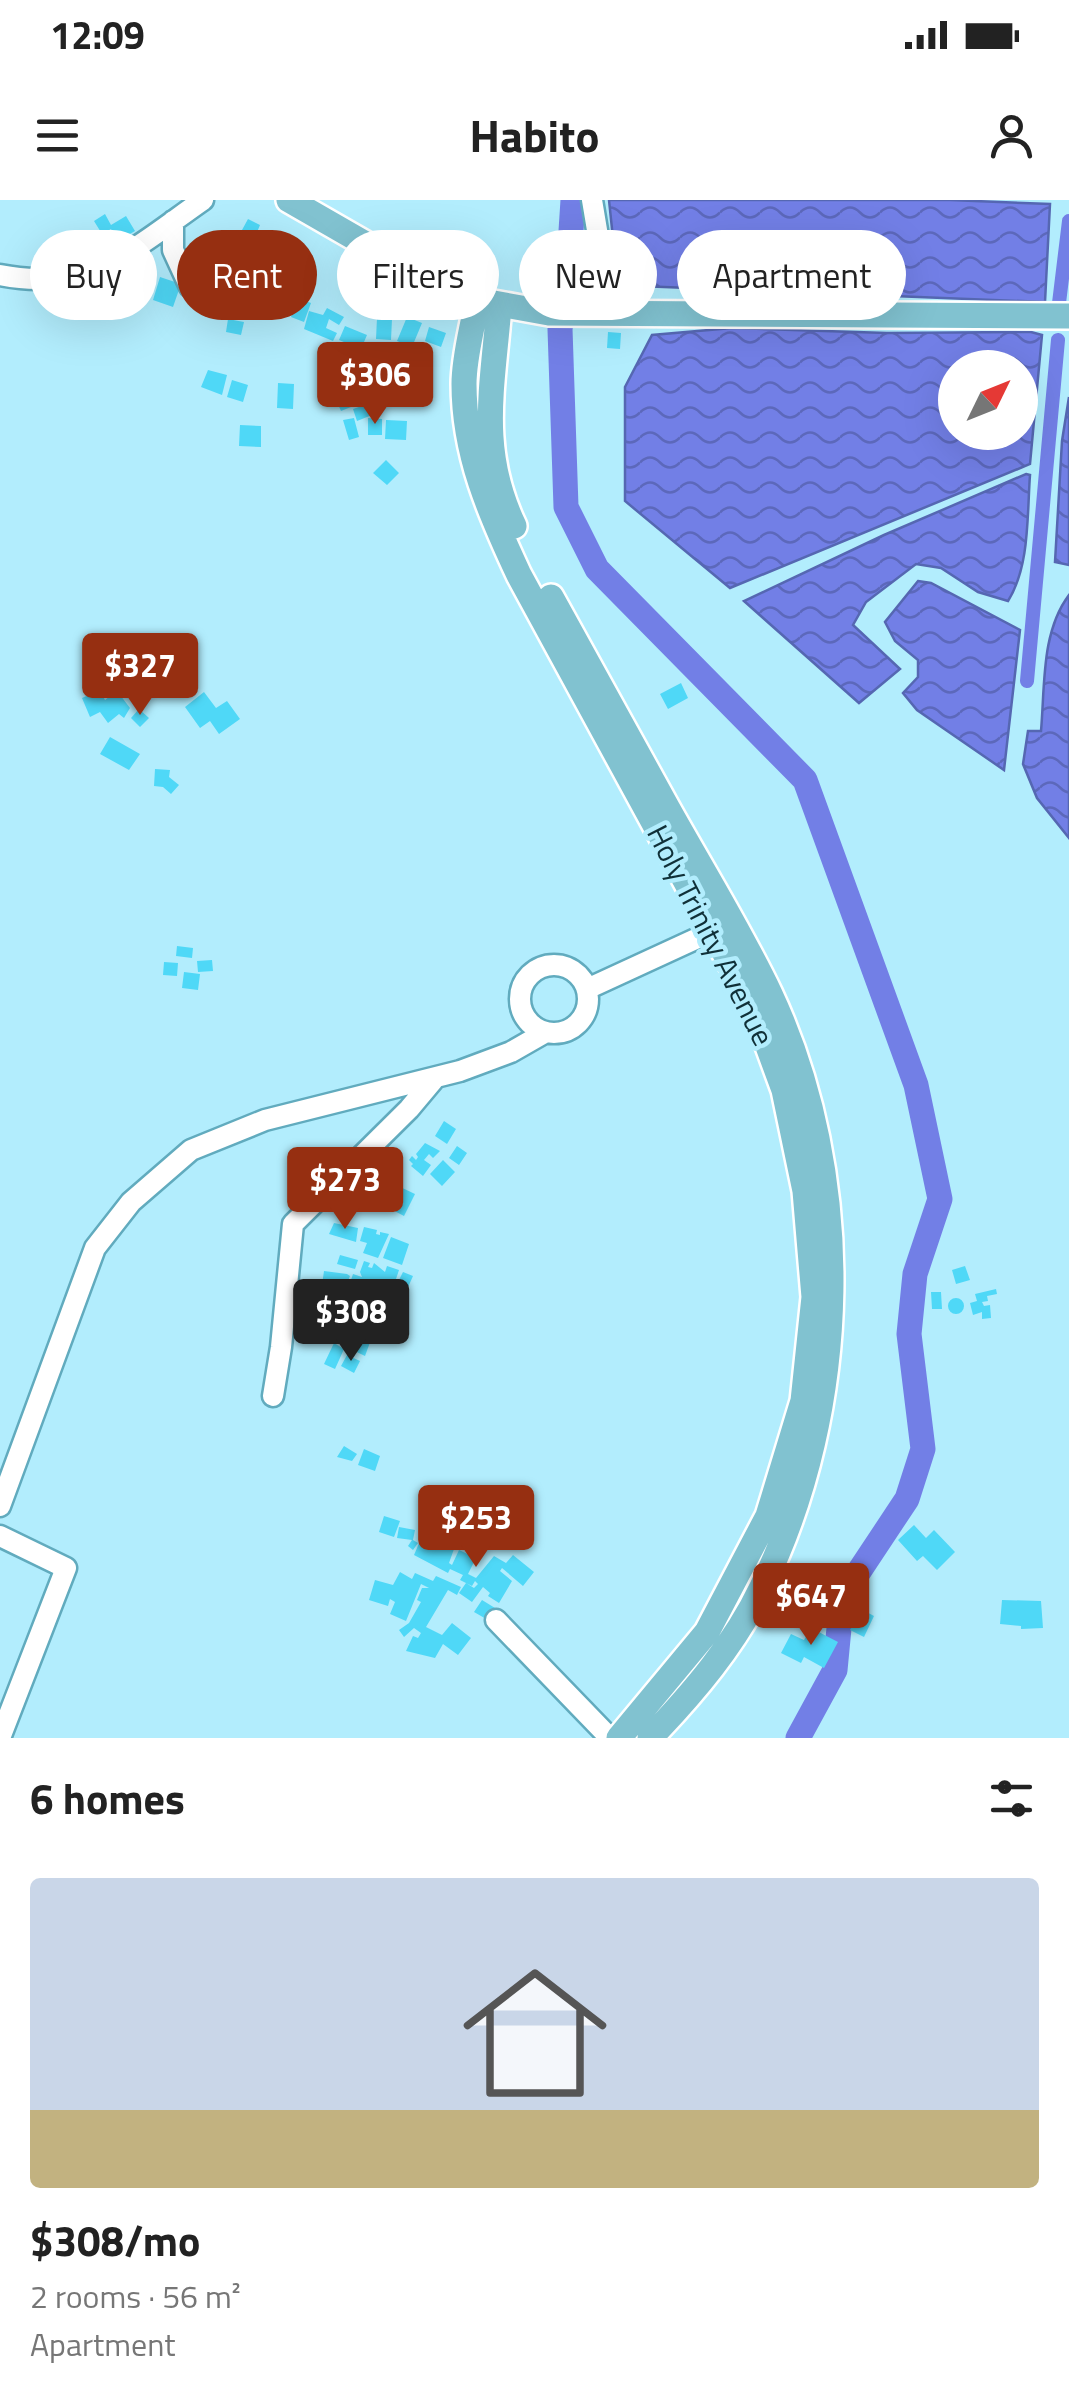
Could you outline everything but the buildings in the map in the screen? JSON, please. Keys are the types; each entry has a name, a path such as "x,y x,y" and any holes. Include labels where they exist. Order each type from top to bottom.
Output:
{"main road":[{"path":"289,200 341,230"},
{"path":"657,314 1069,316"},
{"name":"Holy Trinity Avenue","path":"483,320 464,382 491,517 520,575 722,927 770,996 804,1089 825,1190 833,1298 821,1409 789,1524 762,1589 727,1648 650,1738"},
{"name":"Holy Trinity Avenue","path":"619,1738 707,1632 734,1586 768,1516 803,1401 814,1297 805,1191 784,1090 722,927"}],"street":[{"path":"0,276 28,281 59,280 102,267 203,200"},
{"path":"592,200 595,230"},
{"path":"172,221 177,259"},
{"path":"587,989 722,927"},
{"path":"546,966 570,970 587,989 588,1002 581,1020 568,1031 546,1032 534,1027 521,1006 521,993 534,972 546,966"},
{"path":"0,1506 95,1248 130,1202 191,1150 264,1120 435,1078 511,1052 546,1032"},
{"path":"272,1396 293,1224 435,1078"},
{"path":"0,1536 66,1568 0,1738"},
{"path":"496,1620 610,1738"}],"water":[{"path":"609,200 950,200 1050,204 1045,302 906,297 906,230 677,230 677,287 657,287 657,230 612,230"},
{"path":"732,328 1042,335 1038,378 1038,350 938,350 938,450 1031,450 1030,464 730,588 625,501 625,387 652,335"},
{"path":"1069,397 1069,565 1055,562 1062,441"},
{"path":"1030,475 1024,556 1008,601 978,592 941,568 916,564 866,602 853,625 900,669 859,703 744,601 884,535"},
{"path":"918,581 931,583 1020,630 1004,770 917,710 903,693 918,677 918,660 895,641 885,622"},
{"path":"1069,595 1069,838 1037,798 1023,764 1028,731 1041,731 1049,642"}],"waterway":[{"path":"573,200 560,329 566,507 597,569 805,780 916,1085 940,1199 915,1274 909,1334 923,1449 907,1499 842,1597 835,1670 798,1738"},
{"path":"1059,303 1069,221"},
{"path":"1027,681 1058,340"}]}
